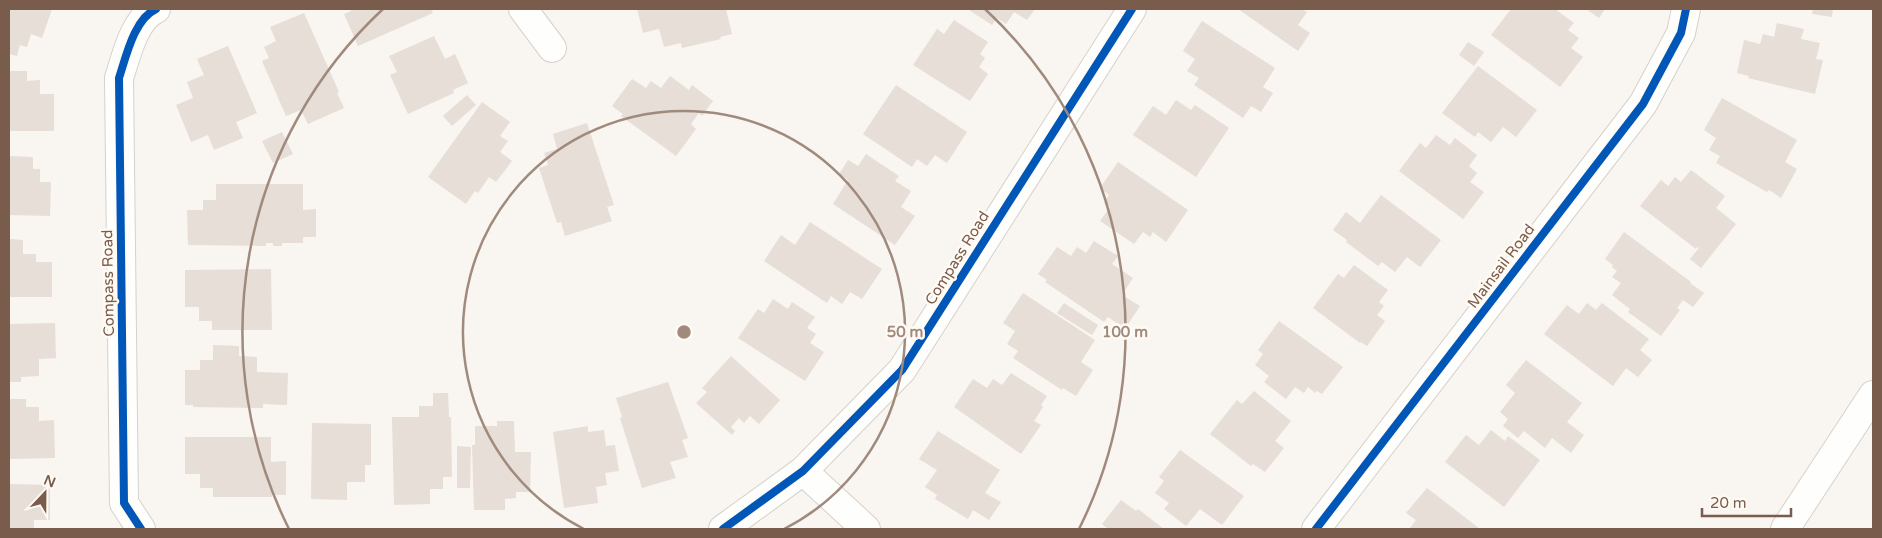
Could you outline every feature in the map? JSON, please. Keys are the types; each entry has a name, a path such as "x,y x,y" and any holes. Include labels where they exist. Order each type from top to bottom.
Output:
{"street":[{"name":"Compass Road","path":"141,529 124,503 120,78 134,34 150,12 156,9"},
{"path":"523,9 552,48"},
{"name":"Compass Road","path":"723,529 803,471 902,370 1132,9"},
{"name":"Mainsail Road","path":"1316,529 1642,104 1681,33 1686,9"},
{"path":"1785,529 1873,395"},
{"path":"803,471 866,529"}],"building":[{"path":"9,9 52,9 42,38 31,34 27,47 20,45 17,56 9,54"},
{"path":"351,9 431,9 433,13 358,46 344,14 351,11"},
{"path":"637,9 726,9 732,34 720,37 721,39 682,48 681,43 664,47 659,29 643,33"},
{"path":"970,9 1035,9 1027,20 1014,12 1006,24 997,18 992,25"},
{"path":"1238,9 1302,9 1307,12 1298,25 1310,33 1298,51"},
{"path":"1511,9 1555,9 1574,23 1568,30 1579,38 1571,48 1583,57 1560,87 1491,35"},
{"path":"1586,9 1605,9 1599,18"},
{"path":"1813,9 1833,9 1832,17 1812,14"},
{"path":"304,13 339,92 337,93 344,108 308,124 301,110 286,116 262,61 269,58 264,47 276,41 270,27"},
{"path":"954,20 988,42 980,54 985,58 979,67 988,74 970,101 913,65 937,29 944,34"},
{"path":"1202,21 1275,68 1263,87 1273,93 1261,112 1251,106 1243,118 1194,85 1199,78 1187,71 1195,59 1183,51"},
{"path":"1777,23 1804,29 1801,39 1820,43 1816,59 1823,60 1815,94 1748,78 1749,76 1737,73 1744,40 1760,44 1763,34 1774,37"},
{"path":"434,36 445,59 455,54 468,83 453,90 454,93 408,114 390,75 397,72 389,56"},
{"path":"1468,42 1484,52 1474,66 1459,55"},
{"path":"228,46 257,113 236,122 243,138 214,150 208,135 191,142 176,105 193,98 187,82 204,75 197,59"},
{"path":"1478,66 1537,110 1516,137 1503,127 1491,142 1478,132 1475,137 1442,113"},
{"path":"9,71 27,71 27,81 40,80 40,94 54,94 54,131 9,131"},
{"path":"670,76 689,90 692,85 713,101 702,116 699,113 691,124 696,129 676,156 621,116 623,114 612,106 632,79 646,88 651,81 661,88"},
{"path":"896,85 967,132 947,163 935,155 927,166 917,159 912,167 863,134"},
{"path":"467,95 476,105 452,126 443,116"},
{"path":"1722,98 1797,140 1785,162 1797,169 1781,198 1716,163 1720,156 1709,150 1716,138 1704,130"},
{"path":"1176,100 1191,110 1195,105 1229,128 1196,177 1133,135 1153,106 1166,115"},
{"path":"482,102 510,122 500,136 508,141 500,152 512,161 496,182 489,177 478,193 475,191 466,204 428,177"},
{"path":"587,123 614,205 607,207 612,221 565,236 561,222 557,223 539,168 548,165 544,153 557,149 553,134"},
{"path":"282,132 293,154 273,163 262,141"},
{"path":"1436,135 1450,145 1455,138 1477,155 1469,166 1477,173 1470,182 1484,192 1463,219 1399,171 1420,143 1426,148"},
{"path":"866,154 899,176 895,181 911,191 901,207 915,216 895,245 833,204 848,180 839,174 848,160 858,166"},
{"path":"9,156 33,157 33,169 40,169 40,182 51,182 50,216 9,215"},
{"path":"1118,162 1188,210 1166,242 1153,232 1150,237 1143,232 1134,244 1100,221 1110,207 1104,203 1109,195 1100,188"},
{"path":"1691,170 1725,196 1716,208 1736,224 1701,268 1690,259 1699,248 1697,247 1696,249 1640,206 1661,180 1668,186 1675,177 1681,182"},
{"path":"216,184 303,184 303,210 316,209 316,237 303,237 303,243 282,243 282,246 273,246 273,243 266,243 266,246 188,245 187,210 203,210 203,200 216,200"},
{"path":"1381,195 1441,240 1420,267 1407,257 1395,272 1382,262 1378,266 1333,230 1346,212 1360,223"},
{"path":"810,222 882,269 862,299 850,292 842,304 831,296 827,303 764,261 781,235 795,245"},
{"path":"1624,232 1704,293 1693,307 1683,300 1677,308 1680,310 1661,336 1628,312 1630,309 1612,295 1621,283 1612,277 1617,271 1605,259"},
{"path":"9,239 23,240 23,254 36,254 36,262 52,262 52,297 9,297"},
{"path":"1094,241 1118,256 1112,264 1133,278 1122,295 1140,306 1125,329 1108,317 1104,322 1045,282 1047,280 1038,274 1057,247 1071,256 1077,247 1086,253"},
{"path":"1354,265 1388,290 1379,302 1384,306 1377,315 1385,321 1367,346 1360,343 1313,308 1338,274 1344,278"},
{"path":"271,269 272,330 212,330 212,321 199,321 199,307 185,307 185,270"},
{"path":"1023,293 1095,340 1081,362 1093,370 1076,396 1063,388 1062,390 1013,358 1018,351 1007,344 1015,331 1003,323"},
{"path":"773,299 788,309 792,302 815,317 807,328 816,334 810,343 824,352 805,381 738,338 758,309 764,313"},
{"path":"1064,303 1098,325 1092,335 1057,313"},
{"path":"1587,303 1596,310 1602,303 1649,339 1640,350 1652,360 1638,377 1626,368 1613,386 1544,334 1567,305 1579,314"},
{"path":"1279,321 1343,367 1322,394 1317,391 1315,393 1308,387 1304,393 1295,387 1286,399 1264,382 1269,376 1255,365 1263,354 1258,350"},
{"path":"55,323 56,358 39,359 39,376 21,377 21,382 9,382 9,324"},
{"path":"213,345 239,346 239,356 257,357 257,372 288,373 287,405 263,404 263,408 193,407 193,405 185,405 185,370 200,370 200,360 213,360"},
{"path":"731,356 780,400 759,424 750,416 744,423 739,418 731,427 735,431 732,435 696,403 707,392 702,388"},
{"path":"1526,360 1582,403 1567,422 1584,435 1571,453 1552,438 1545,448 1524,431 1518,438 1503,426 1508,419 1500,412 1515,393 1506,385"},
{"path":"1011,373 1047,396 1041,405 1043,407 1034,421 1041,425 1021,454 954,407 973,379 987,388 993,379 1002,385"},
{"path":"668,382 688,438 682,440 688,457 670,462 676,478 642,488 620,418 622,417 616,398"},
{"path":"1254,391 1291,421 1275,441 1284,448 1265,472 1253,464 1251,466 1210,434 1237,400 1242,404"},
{"path":"433,393 448,393 449,417 451,417 452,477 443,477 443,489 430,489 430,504 394,505 392,417 419,417 419,406 433,406"},
{"path":"9,399 26,399 26,407 39,407 39,421 54,420 55,458 9,459"},
{"path":"497,421 514,421 515,452 531,452 530,492 516,492 516,498 505,499 505,510 474,510 472,445 475,445 475,426 497,426"},
{"path":"312,423 371,424 371,465 365,465 365,482 347,482 347,500 311,499"},
{"path":"588,426 588,432 604,430 606,446 615,445 619,471 605,473 607,485 596,487 598,503 564,508 553,432"},
{"path":"1491,430 1505,441 1508,436 1540,460 1504,507 1445,462 1466,435 1479,445"},
{"path":"938,431 1000,470 985,493 1001,502 989,520 973,510 968,519 935,499 937,495 925,487 937,470 919,459"},
{"path":"185,437 271,437 271,462 286,461 286,495 272,495 272,497 213,497 213,488 200,488 200,474 185,474"},
{"path":"457,446 471,447 470,488 457,488"},
{"path":"1180,450 1244,496 1222,525 1200,509 1186,526 1164,509 1169,503 1155,493 1164,481 1159,477"},
{"path":"9,484 50,485 50,520 34,520 34,529 9,529"},
{"path":"1427,488 1480,529 1411,529 1416,520 1406,513"},
{"path":"1121,500 1136,511 1138,509 1164,529 1108,529 1102,524"}],"cycle path":[{"path":"141,529 124,503 119,78 136,30 148,14 156,9"},
{"path":"723,529 803,471 902,370 1132,9"},
{"path":"1316,529 1643,104 1681,33 1686,9"}]}
